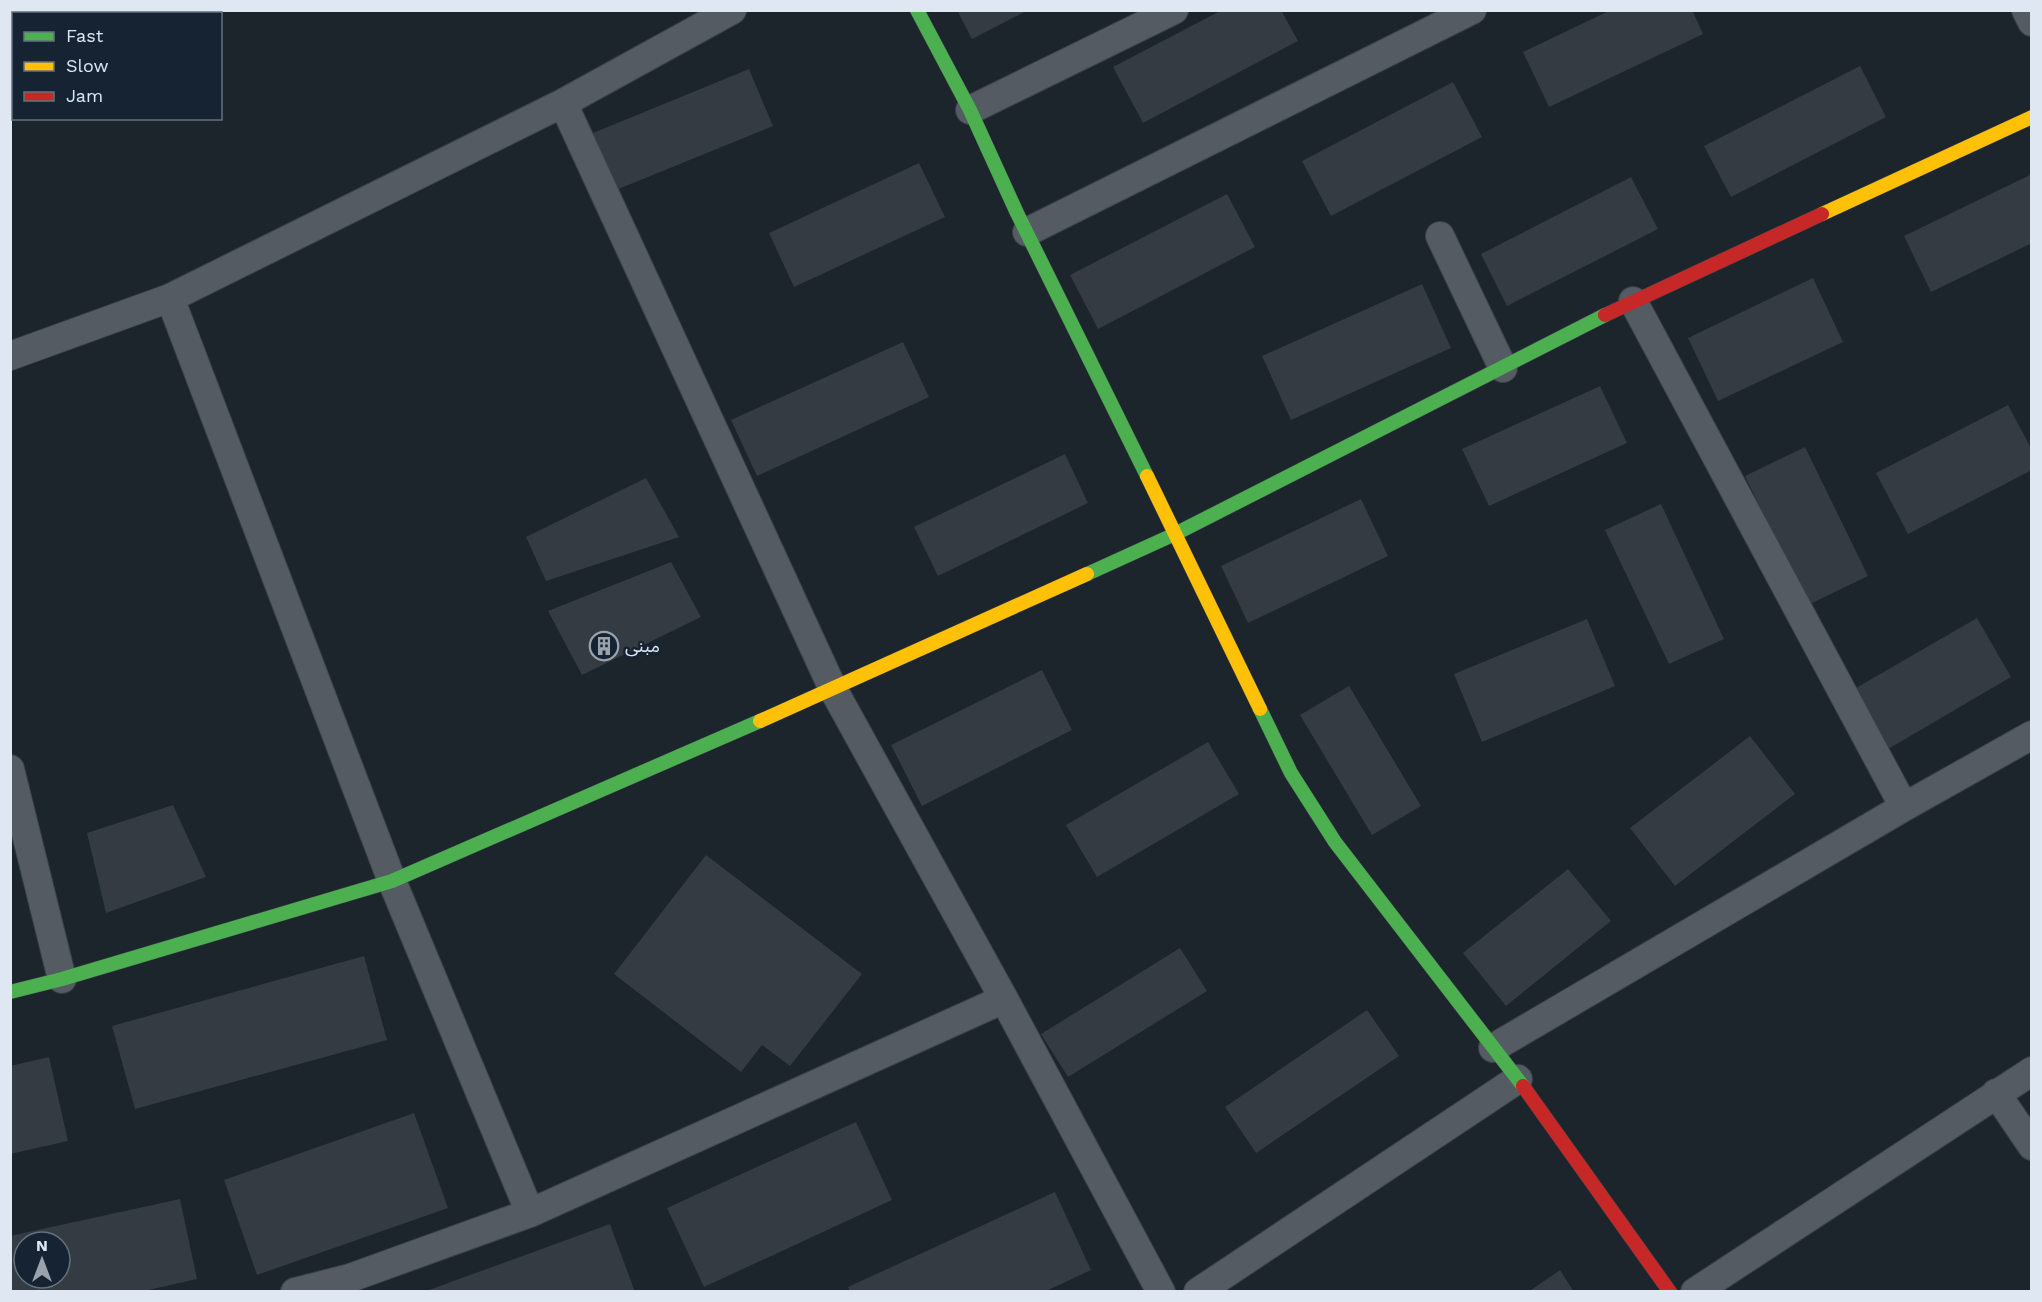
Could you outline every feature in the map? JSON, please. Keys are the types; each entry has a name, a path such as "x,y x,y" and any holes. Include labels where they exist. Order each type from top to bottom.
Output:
{"street":[{"path":"10,356 170,298 563,103 732,10"},
{"path":"917,10 970,110 1027,232 1291,773 1335,842 1518,1079 1670,1292"},
{"path":"970,110 1174,10"},
{"path":"1027,232 1472,10"},
{"path":"2026,10 2031,22"},
{"path":"563,103 833,689 1004,999 1161,1292"},
{"path":"10,992 62,979 392,881 833,689 1175,534 1634,302 2031,117"},
{"path":"1440,236 1503,368"},
{"path":"170,298 392,881 530,1213"},
{"path":"1634,302 1904,807"},
{"path":"1493,1047 2031,735"},
{"path":"10,769 62,979"},
{"path":"295,1292 350,1278 530,1213 1004,999"},
{"path":"1695,1292 2031,1071"},
{"path":"1198,1292 1518,1079"},
{"path":"1996,1093 2031,1146"}],"building":[{"path":"957,10 1028,10 972,39"},
{"path":"1222,10 1281,10 1298,41 1143,123 1113,67"},
{"path":"1611,10 1692,10 1703,34 1549,107 1523,52"},
{"path":"1860,66 1886,117 1731,197 1704,146"},
{"path":"749,69 773,126 616,190 593,133"},
{"path":"1453,82 1482,137 1331,216 1302,161"},
{"path":"919,163 945,217 794,287 769,233"},
{"path":"2032,174 2032,243 1931,292 1904,236"},
{"path":"1631,177 1658,229 1507,306 1481,254"},
{"path":"1227,194 1255,247 1098,329 1070,275"},
{"path":"1813,278 1843,342 1718,401 1688,338"},
{"path":"1422,284 1451,348 1291,420 1262,356"},
{"path":"903,342 929,397 757,476 731,420"},
{"path":"1600,386 1627,443 1489,506 1462,449"},
{"path":"2008,405 2032,450 2032,470 1908,534 1876,473"},
{"path":"1805,447 1868,576 1808,605 1745,476"},
{"path":"1065,454 1088,503 938,576 914,527"},
{"path":"646,478 679,537 546,581 526,537"},
{"path":"1361,499 1388,556 1248,623 1221,566"},
{"path":"1661,504 1724,639 1669,664 1605,530"},
{"name":"مبنى","path":"671,562 701,617 582,675 548,611"},
{"path":"1977,618 2011,677 1883,752 1849,692"},
{"path":"1587,619 1615,686 1482,742 1454,674"},
{"path":"1042,670 1072,730 922,806 891,745"},
{"path":"1349,686 1421,806 1372,835 1300,715"},
{"path":"1750,736 1795,794 1675,886 1630,828"},
{"path":"1208,742 1239,794 1097,877 1066,825"},
{"path":"173,805 206,877 106,913 87,833"},
{"path":"706,855 862,974 790,1066 762,1045 741,1072 614,974"},
{"path":"1568,869 1611,921 1506,1006 1463,953"},
{"path":"1180,948 1207,991 1068,1077 1041,1034"},
{"path":"364,956 387,1040 135,1109 112,1026"},
{"path":"1367,1010 1399,1056 1256,1153 1225,1107"},
{"path":"49,1057 68,1141 10,1154 10,1066"},
{"path":"414,1113 448,1208 257,1275 224,1180"},
{"path":"856,1122 892,1200 704,1287 667,1208"},
{"path":"1055,1192 1091,1270 1044,1292 850,1292 848,1287"},
{"path":"180,1199 197,1279 140,1292 10,1292 10,1236 12,1236 12,1290 72,1290 72,1230 38,1230"},
{"path":"610,1224 635,1292 426,1292 426,1291"},
{"path":"1560,1270 1574,1292 1528,1292"}],"traffic: fast":[{"path":"917,10 970,110 1017,213 1147,476"},
{"path":"1087,574 1175,534 1605,315"},
{"path":"1260,709 1291,773 1335,842 1523,1086"},
{"path":"10,992 62,979 392,881 760,721"}],"traffic: slow":[{"path":"1822,214 2032,117"},
{"path":"1147,476 1260,709"},
{"path":"760,721 1087,574"}],"traffic: jam":[{"path":"1605,315 1822,214"},
{"path":"1523,1086 1670,1292"}],"place":[{"name":"مبنى","path":"604,646"}]}
